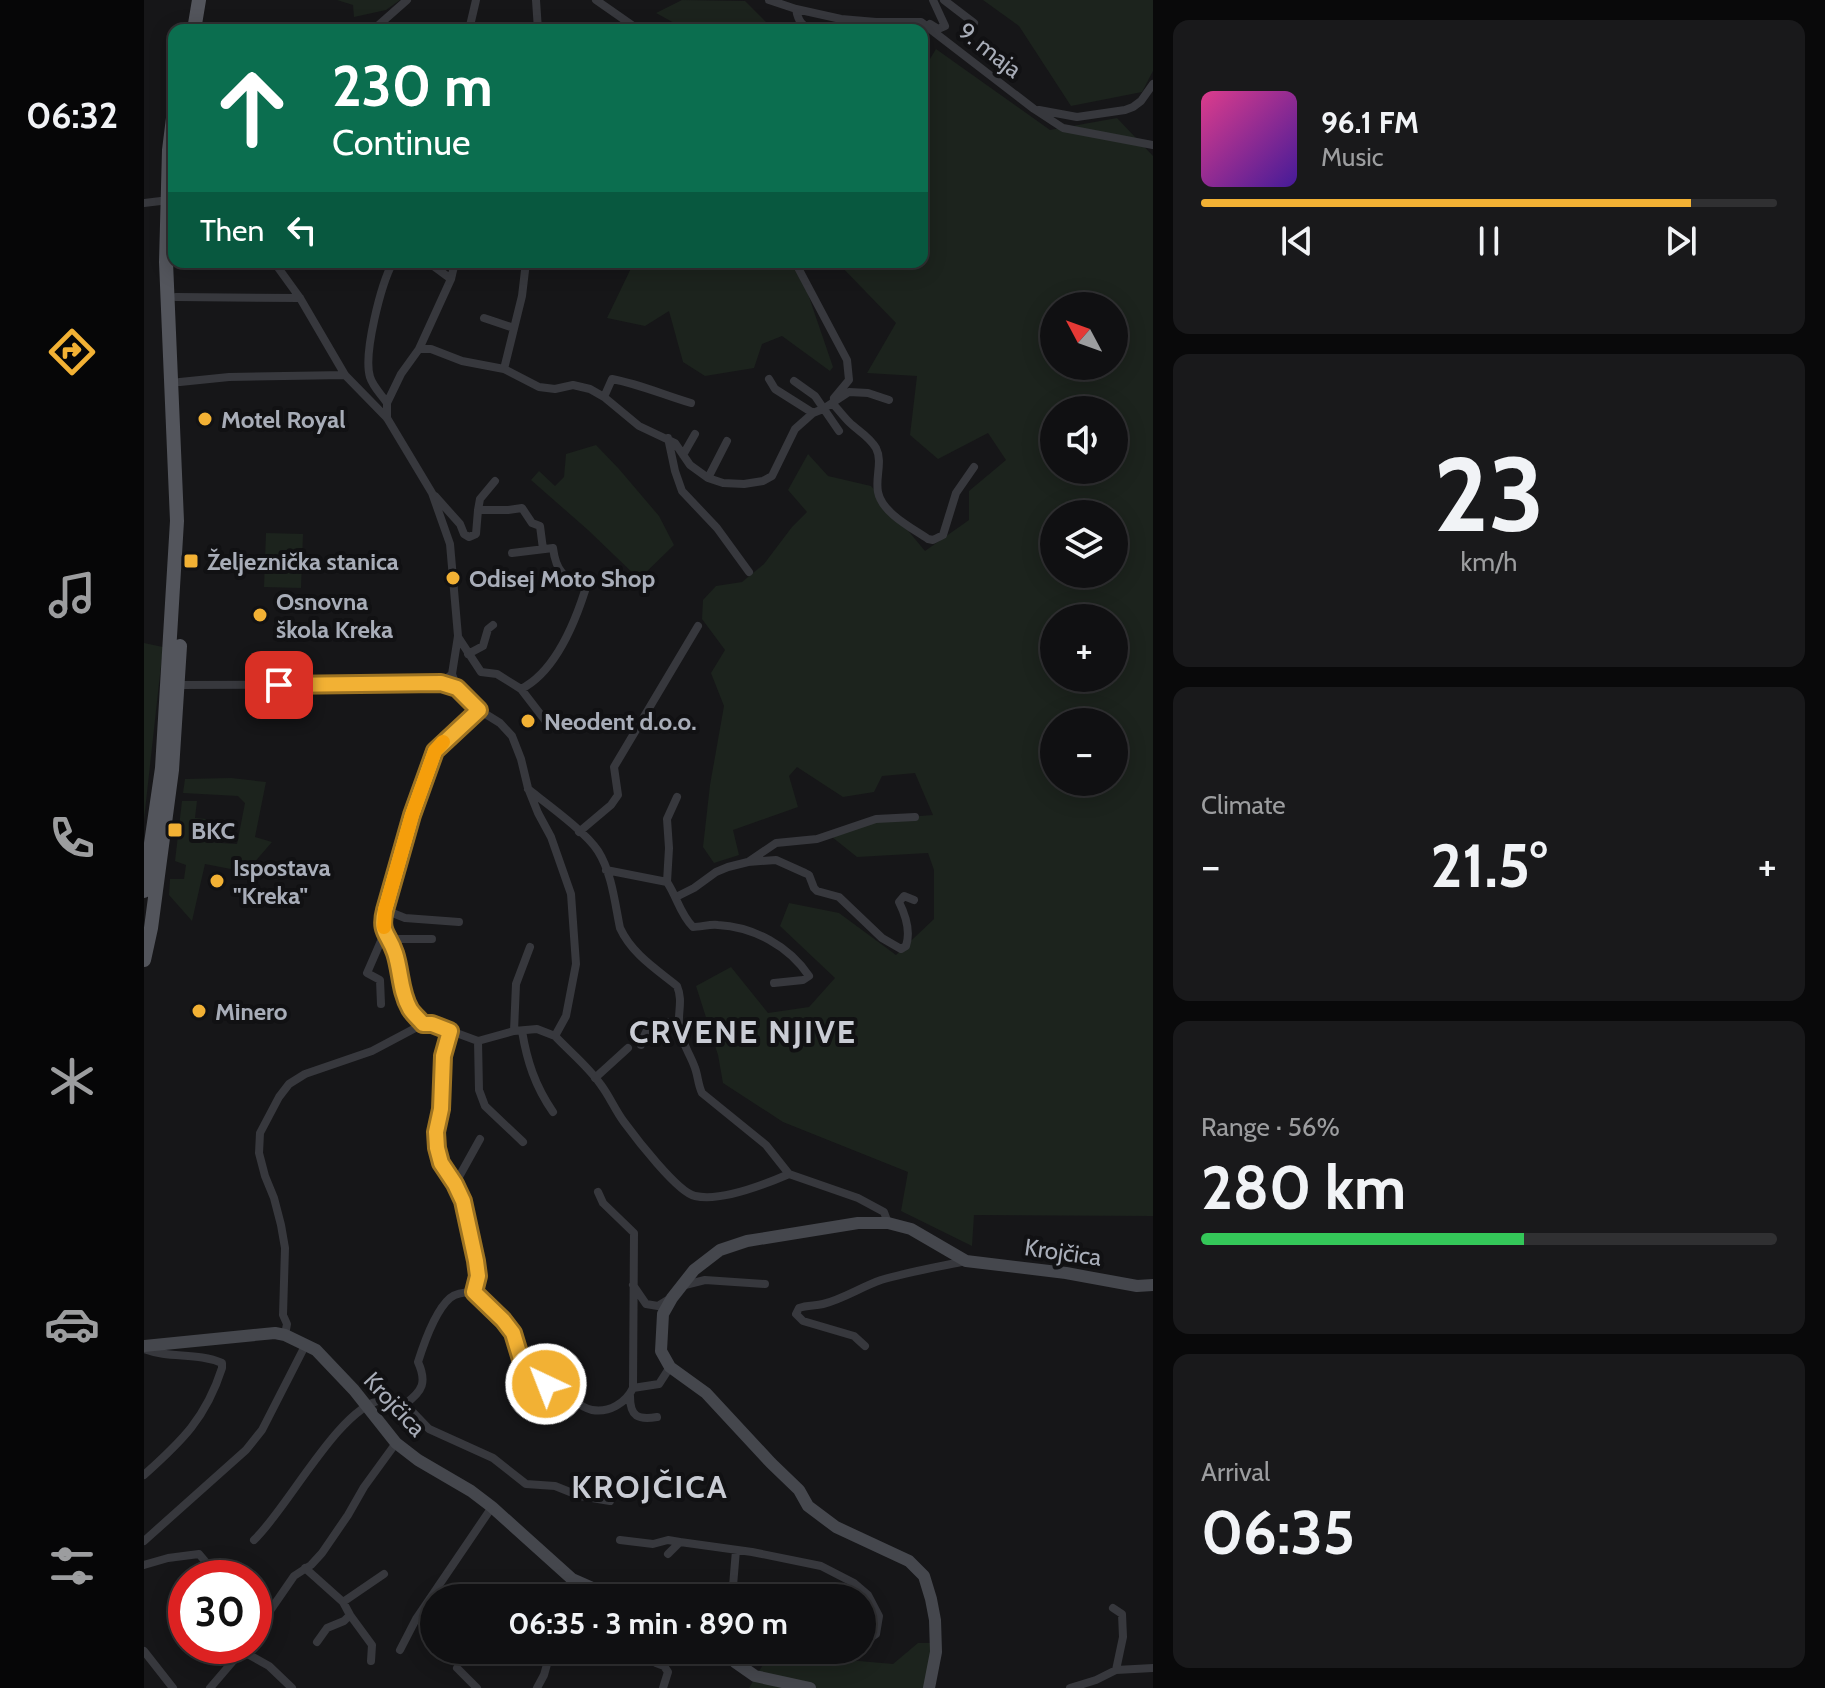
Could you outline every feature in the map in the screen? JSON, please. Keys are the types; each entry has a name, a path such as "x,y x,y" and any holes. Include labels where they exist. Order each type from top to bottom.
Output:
{"main road":[{"path":"187,24 190,0"},
{"path":"195,24 199,0"},
{"path":"144,960 162,768 177,521 166,262 168,237"},
{"path":"148,899 172,770 178,685 184,526 175,268"},
{"name":"Krojčica","path":"670,1367 661,1351 663,1314 672,1298 694,1270 720,1250 747,1241 858,1223 888,1223 911,1229 966,1261 1066,1273 1137,1286 1153,1285"},
{"name":"Krojčica","path":"144,1347 275,1333 306,1344 316,1350 354,1390 396,1443 492,1507 572,1579 583,1584"},
{"path":"670,1367 721,1408 799,1490 808,1506 836,1527 909,1561 924,1576 935,1620 936,1652 929,1688"},
{"path":"738,1664 755,1676 810,1688"}],"street":[{"path":"380,24 407,0"},
{"path":"470,24 476,0"},
{"path":"536,0 538,24"},
{"path":"596,0 630,24"},
{"name":"9. maja","path":"769,0 841,19 921,22 938,29 945,26 933,0"},
{"name":"9. maja","path":"944,0 974,23"},
{"path":"796,9 797,19 802,24"},
{"name":"9. maja","path":"928,27 1063,128 1153,145"},
{"name":"9. maja","path":"1034,109 1077,117 1125,110 1141,101 1153,84"},
{"path":"144,203 168,200"},
{"path":"278,268 300,298 345,375 387,418 432,493 469,537 476,534 480,499 495,481"},
{"path":"387,403 371,380 367,363 391,268"},
{"path":"436,268 451,279"},
{"path":"387,418 387,403 401,374 419,349 454,268"},
{"path":"504,369 522,296 525,268"},
{"path":"798,268 847,360 849,380 832,403"},
{"path":"176,297 300,298"},
{"path":"484,318 514,328"},
{"path":"419,349 431,349 462,361 504,369 539,387 555,389 573,385 590,389 639,426 668,438 679,447 690,465 708,478 723,483 744,484 772,476 795,429 813,413 849,392 868,393 889,400"},
{"path":"180,382 229,377 345,375"},
{"path":"604,397 612,379 637,384 691,403"},
{"path":"769,379 775,389 813,413"},
{"path":"794,381 815,396 839,431"},
{"path":"832,403 850,424 871,441 878,452 878,492 883,503 928,539 943,535 956,493 974,467"},
{"path":"683,455 695,434"},
{"path":"668,438 682,491 717,528 749,572"},
{"path":"708,478 727,441"},
{"path":"432,493 450,544 458,636 452,674 457,688 512,736 528,788 551,837 571,894 576,964 566,1016 555,1036"},
{"path":"478,510 522,508 532,523 540,526 543,549"},
{"path":"512,553 553,548 555,565 568,580 587,584 561,650 533,683 521,689"},
{"path":"468,654 483,646 488,629 493,625"},
{"path":"579,832 611,805 618,795 614,767 698,626"},
{"path":"458,636 481,672 497,674 521,689 551,728"},
{"path":"441,683 452,674"},
{"path":"178,685 441,683 457,688"},
{"path":"423,1024 410,1009 394,951 386,936 383,917 412,815 435,751 479,710"},
{"path":"528,788 598,850 620,928 631,948 680,991 680,1035 696,1069 702,1093 766,1145 789,1174 858,1198 884,1212 888,1223"},
{"path":"677,797 667,819 667,882 682,915 693,927 715,924 741,929 783,947 809,976 803,980 774,983"},
{"path":"748,862 776,843 817,839 876,819 915,817"},
{"path":"676,897 728,867 776,860 809,875 817,891 839,897 882,938 901,949 908,941 907,920 899,902 904,896 914,900"},
{"path":"606,870 667,882"},
{"path":"385,910 405,918 459,922"},
{"path":"386,936 432,939"},
{"path":"381,1004 380,980 367,973 386,936"},
{"path":"530,947 516,984 518,1031 530,1070 553,1112"},
{"path":"641,1045 645,1030 653,1024 678,1022"},
{"path":"285,1335 285,1248 278,1212 259,1153 260,1133 289,1084 305,1074 372,1051 423,1024 432,1024 478,1041 537,1029 555,1036 595,1078 632,1132 671,1178 694,1196 742,1192 789,1174"},
{"path":"450,1031 443,1056 437,1148 441,1163 463,1201 478,1276 474,1292"},
{"path":"478,1041 479,1090 485,1106 523,1142"},
{"path":"595,1078 628,1048"},
{"path":"455,1184 480,1139"},
{"path":"598,1192 603,1203 634,1233 630,1408 644,1419 657,1417"},
{"name":"Krojčica","path":"865,1346 854,1336 803,1321 796,1314 799,1308 845,1296 891,1277 966,1261"},
{"path":"681,1286 705,1280 765,1284"},
{"path":"633,1285 646,1304 658,1306 672,1298"},
{"path":"405,1404 416,1396 423,1384 423,1373 418,1362 434,1320 450,1297 464,1293 474,1292 503,1320 513,1333 523,1366 531,1374 592,1410 612,1408 623,1403 631,1392 659,1384 670,1367"},
{"path":"144,1541 246,1450 262,1430 306,1344"},
{"path":"144,1347 159,1354 211,1358 222,1363 204,1413 173,1449 144,1475"},
{"path":"254,1540 269,1526 334,1436 366,1406 384,1399 405,1404 429,1429 493,1458 526,1484 555,1486 580,1496 610,1501"},
{"path":"272,1608 294,1576 322,1553 396,1443"},
{"path":"400,1650 416,1619 492,1507"},
{"path":"620,1540 653,1544 668,1540 736,1550 821,1566 854,1584"},
{"path":"668,1554 680,1542"},
{"path":"733,1584 736,1550"},
{"path":"144,1565 199,1554 204,1560"},
{"path":"305,1568 343,1602 372,1645 371,1661"},
{"path":"343,1602 384,1574"},
{"path":"570,1584 572,1579"},
{"path":"1113,1608 1122,1614 1123,1637 1116,1670"},
{"path":"876,1611 879,1616 876,1634"},
{"path":"317,1642 327,1628 350,1615"},
{"path":"144,1651 173,1688"},
{"path":"210,1688 231,1664"},
{"path":"266,1664 292,1688"},
{"path":"537,1688 547,1664"},
{"path":"659,1664 668,1672 663,1688"},
{"path":"457,1668 477,1688"},
{"path":"1070,1688 1116,1670 1153,1668"}],"shaded area":[{"path":"337,0 400,0 386,10 354,17 353,5"},
{"path":"682,0 745,1 768,24 676,24 656,13"},
{"path":"983,0 1153,0 1153,71 1142,92 1071,106 1019,26"},
{"path":"936,49 1050,130 1117,118 1153,156 1153,1216 974,1215 972,1246 901,1211 908,1172 783,1122 723,1083 718,1055 696,986 731,967 768,1013 809,1007 835,978 780,926 789,903 839,913 896,955 934,919 934,870 928,853 857,857 832,837 881,819 933,815 915,773 882,776 874,792 843,797 797,767 789,776 798,807 733,830 739,855 714,863 703,847 724,706 711,673 725,650 702,619 703,600 716,586 742,582 764,564 807,512 788,490 808,454 828,476 871,486 925,551 969,520 969,491 1006,460 988,433 938,459 910,435 917,376 867,373 896,323 843,268 928,268 928,62"},
{"path":"631,268 799,268 833,367 830,371 782,336 762,344 754,368 705,376 683,362 669,311 645,326 607,318"},
{"path":"596,445 659,516 674,545 639,579 531,480 539,471 555,486 564,477 566,454"},
{"path":"266,533 303,534 301,588 264,587"},
{"path":"144,643 163,647 144,820"},
{"path":"231,778 266,782 255,837 272,842 246,872 205,864 192,921 169,895 170,879 184,879 186,865 175,861 182,801 197,801 195,818 206,819 206,842 237,844 245,803 238,796 183,793 185,779"},
{"path":"918,1643 934,1643 926,1688 749,1688 763,1664 893,1664"}],"slow traffic":[{"path":"384,927 383,917 412,815 426,772 435,751 443,742"}],"place":[{"name":"Motel Royal","path":"205,419"},
{"name":"Željeznička stanica","path":"191,561"},
{"name":"Odisej Moto Shop","path":"453,578"},
{"name":"Osnovna škola Kreka","path":"260,615"},
{"name":"Neodent d.o.o.","path":"528,721"},
{"name":"BKC","path":"175,830"},
{"name":"Ispostava \"Kreka\"","path":"217,881"},
{"name":"Minero","path":"199,1011"}],"district":[{"name":"CRVENE NJIVE","path":"743,1031"},
{"name":"KROJČICA","path":"650,1486"}],"route":[{"path":"279,685 441,683 457,688 479,710 435,751 426,772 383,917 384,934 394,951 410,1009 423,1024 450,1031 443,1056 437,1148 441,1163 463,1201 478,1276 474,1292 513,1333 523,1366 546,1384"}]}
